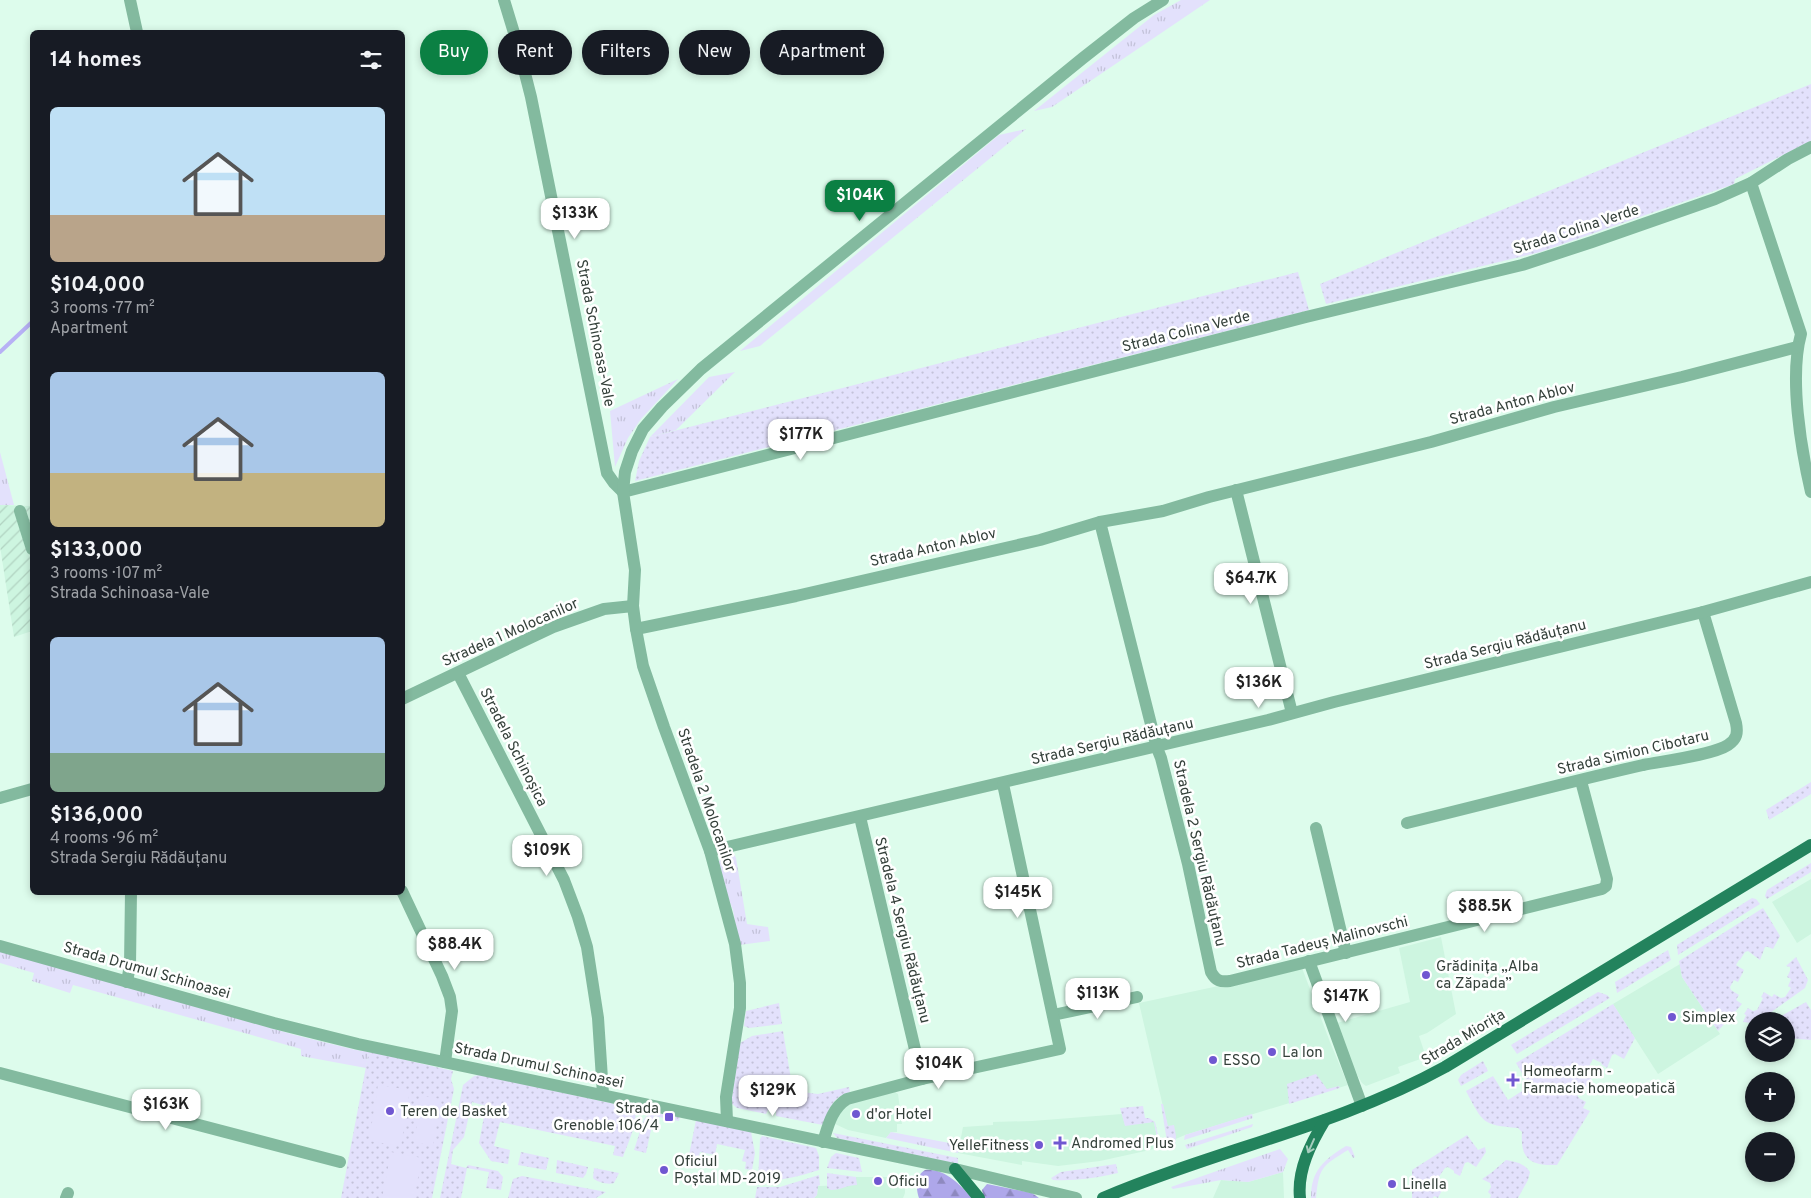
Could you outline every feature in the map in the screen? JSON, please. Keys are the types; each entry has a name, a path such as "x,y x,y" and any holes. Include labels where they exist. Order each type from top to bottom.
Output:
{"main road":[{"name":"Strada Miorița","path":"1103,1198 1163,1175 1325,1120 1409,1087 1811,845"},
{"path":"1300,1198 1299,1187 1304,1161 1312,1142 1325,1120"},
{"path":"955,1169 979,1198"}],"street":[{"path":"130,0 138,30"},
{"name":"Strada Schinoasa-Vale","path":"504,0 531,97 607,473 622,492"},
{"path":"622,492 625,472 632,451 643,429 662,407 701,369 1083,58 1134,18 1163,0"},
{"name":"Strada Colina Verde","path":"622,492 1306,317 1522,265 1696,206 1751,183 1788,159 1811,147"},
{"path":"1751,183 1806,332 1797,347 1796,386 1800,426 1811,491"},
{"name":"Strada Anton Ablov","path":"636,629 796,596 1040,540 1100,522 1163,510 1236,490 1364,460 1554,407 1682,377 1797,347"},
{"path":"1236,490 1292,713"},
{"name":"Stradela 2 Molocanilor","path":"622,492 636,570 633,606 643,666 710,851 735,944 740,983 740,1008 726,1097 727,1121"},
{"path":"20,511 30,543"},
{"path":"1100,522 1157,748"},
{"name":"Strada Sergiu Rădăuțanu","path":"710,851 1157,748 1702,612 1811,582"},
{"name":"Stradela 1 Molocanilor","path":"405,698 553,627 604,609 633,606"},
{"name":"Strada Simion Cibotaru","path":"1407,823 1643,765 1721,749 1735,739 1738,732 1736,723 1702,612"},
{"name":"Stradela Schinoșica","path":"458,673 564,880 578,917 587,947 598,1018 604,1094"},
{"name":"Stradela 2 Sergiu Rădăuțanu","path":"1157,748 1188,864 1211,972 1214,979 1222,982 1230,981"},
{"name":"Strada Tadeuș Malinovschi","path":"1230,981 1602,889 1606,886 1606,879 1581,780"},
{"path":"824,1142 833,1112 847,1099 922,1079 1060,1049 1002,784"},
{"path":"0,798 30,790"},
{"name":"Stradela 4 Sergiu Rădăuțanu","path":"860,817 922,1079"},
{"path":"1316,828 1346,953"},
{"path":"127,982 130,965 131,895"},
{"path":"404,895 450,997 452,1011 445,1062"},
{"name":"Strada Drumul Schinoasei","path":"0,946 274,1023 358,1044 955,1169 1076,1198"},
{"path":"1308,961 1362,1106"},
{"path":"1053,1015 1137,997"},
{"path":"0,1073 340,1162"}],"shaded area":[{"path":"0,505 30,506 30,632 14,637 0,546"},
{"path":"1811,879 1811,934 1797,943 1772,902"},
{"path":"1441,937 1456,1014 1427,1033 1419,1036 1426,1057 1398,1067 1400,1073 1366,1086 1353,1068 1337,1023 1410,1002 1399,948"},
{"name":"Simplex","path":"1680,964 1682,977 1720,1034 1658,1074 1613,1004"},
{"path":"1302,968 1348,1085 1171,1141 1139,1003"},
{"path":"895,1092 898,1094 902,1124 897,1124 897,1132 891,1132 886,1138 848,1130 835,1124 840,1111 850,1103"},
{"path":"1122,1114 1125,1125 1154,1122 1159,1148 1100,1161 1058,1166 1022,1161 1022,1165 958,1153 963,1127 993,1125 993,1122"},
{"path":"1283,1172 1284,1198 1213,1198 1221,1180 1248,1182"},
{"path":"856,1177 905,1177 905,1193 903,1198 814,1198 817,1195 818,1186 856,1185"}],"green space":[{"path":"1181,0 1210,0 1052,107 1034,111 1154,15"},
{"path":"1811,84 1811,141 1735,179 1734,184 1540,252 1326,304 1320,284"},
{"path":"1026,129 760,346 740,351 999,135"},
{"path":"1298,272 1309,310 635,481 639,461 650,437"},
{"path":"735,372 676,430 650,437 709,377"},
{"path":"678,379 641,419 628,438 615,467 610,411"},
{"path":"0,452 14,505 0,505"},
{"path":"1811,782 1811,794 1769,820 1766,810"},
{"path":"734,854 747,924 768,927 770,941 739,945 733,910 717,862"},
{"path":"1811,863 1811,872 1767,899 1765,896 1767,890"},
{"path":"1752,898 1756,899 1760,904 1678,955 1677,945"},
{"path":"1763,908 1780,936 1773,949 1765,947 1760,960 1748,951 1739,960 1736,965 1744,970 1738,982 1734,980 1730,987 1731,990 1739,995 1736,1000 1742,1004 1718,1031 1682,977 1679,961"},
{"path":"1668,950 1671,960 1617,993 1615,982"},
{"path":"0,951 295,1035 372,1052 368,1056 366,1068 301,1056 301,1049 73,985 70,993 32,981 34,973 0,963"},
{"path":"1796,957 1808,980 1805,988 1771,1012 1745,1012 1748,1008 1753,1011 1757,1010 1764,992 1772,997 1774,994 1781,998 1785,997 1791,988 1788,986 1791,979 1787,977 1790,967 1786,966"},
{"path":"1598,992 1610,998 1517,1054 1511,1045"},
{"path":"1806,1002 1811,1010 1811,1040 1795,1039 1795,1012 1788,1012"},
{"path":"779,1003 782,1024 749,1028 744,1026 746,1011"},
{"path":"1613,1004 1635,1038 1624,1059 1615,1054 1612,1055 1607,1068 1602,1063 1593,1059 1588,1068 1586,1068 1583,1073 1592,1078 1585,1089 1582,1087 1577,1095 1586,1102 1583,1108 1590,1111 1557,1165 1534,1162 1525,1155 1522,1132 1518,1128 1497,1125 1485,1120 1476,1110 1466,1091 1493,1076 1508,1100 1530,1086 1516,1063"},
{"path":"783,1031 793,1091 818,1094 849,1087 850,1092 839,1097 832,1104 823,1125 776,1116 776,1111 768,1110 766,1114 737,1108 731,1103 740,1043 752,1036"},
{"path":"372,1052 453,1071 451,1079 454,1089 432,1198 341,1198 368,1056"},
{"path":"1483,1061 1488,1071 1461,1086 1458,1080 1461,1075"},
{"path":"1316,1074 1327,1089 1339,1086 1340,1088 1289,1104 1287,1084"},
{"path":"480,1075 634,1108 634,1125 623,1157 613,1155 615,1146 500,1122 494,1146 510,1150 508,1164 491,1161 479,1143 486,1106 472,1102 464,1137 453,1150 451,1164 466,1168 468,1165 498,1171 503,1177 501,1190 486,1188 489,1172 467,1168 461,1198 440,1198 463,1085 474,1076"},
{"name":"Teren de Basket","path":"378,1085 410,1090 401,1146 369,1141"},
{"path":"422,1096 441,1099 433,1146 414,1142"},
{"path":"1161,1104 1163,1104 1168,1126 1174,1125 1176,1136 1175,1145 1168,1148"},
{"path":"1143,1106 1145,1118 1155,1122 1161,1148 1159,1148 1154,1122 1125,1126 1120,1108"},
{"path":"651,1112 680,1117 679,1121 654,1116 646,1153 634,1150 644,1119"},
{"path":"1252,1114 1253,1118 1184,1140 1185,1135"},
{"path":"696,1120 751,1132 755,1153 752,1170 745,1169 746,1162 742,1161 745,1150 717,1144 715,1155 700,1152 696,1167 687,1165"},
{"path":"1253,1124 1252,1127 1187,1149 1185,1145"},
{"path":"891,1132 960,1145 958,1153 886,1138"},
{"path":"833,1133 958,1158 958,1164 837,1138"},
{"path":"1467,1135 1478,1150 1485,1147 1486,1152 1476,1167 1468,1162 1465,1163 1460,1176 1448,1167 1445,1168 1436,1181 1444,1186 1438,1198 1434,1196 1433,1198 1412,1198 1412,1170"},
{"path":"762,1136 816,1148 819,1156 819,1170 789,1178 758,1181 760,1139"},
{"path":"1346,1146 1351,1147 1355,1157 1353,1158 1348,1150 1327,1164 1321,1173 1316,1198 1311,1198 1313,1180 1320,1167 1331,1156"},
{"path":"1280,1149 1288,1159 1283,1172 1248,1182 1221,1180 1173,1189 1171,1187"},
{"name":"Teren de Basket","path":"391,1152 422,1158 414,1198 382,1198"},
{"path":"521,1152 549,1158 546,1170 518,1165"},
{"path":"836,1153 859,1158 862,1172 827,1168 831,1157"},
{"path":"557,1160 588,1167 586,1174 583,1178 556,1173"},
{"path":"1506,1160 1516,1162 1525,1167 1530,1172 1528,1180 1518,1198 1490,1198 1491,1195 1488,1192 1491,1187 1490,1183 1482,1179"},
{"path":"1116,1164 1118,1173 1110,1175 1069,1180 1053,1180 1051,1178 1061,1172"},
{"path":"594,1168 619,1173 614,1183 603,1183 593,1178"},
{"path":"925,1170 939,1172 952,1178 972,1198 919,1198 917,1182 919,1176"},
{"path":"827,1173 856,1177 857,1185 831,1190 827,1188"},
{"path":"819,1175 820,1185 814,1198 755,1198 757,1187 780,1187"},
{"path":"522,1176 606,1192 596,1198 508,1198 513,1179"},
{"path":"987,1184 1032,1193 1039,1198 984,1198 982,1190"}],"waterway":[{"path":"0,352 30,324"}],"place":[{"name":"Grădinița „Alba ca Zăpada”","path":"1426,975"},
{"name":"Simplex","path":"1672,1017"},
{"name":"La Ion","path":"1272,1052"},
{"name":"ESSO","path":"1213,1060"},
{"name":"Homeofarm - Farmacie homeopatică","path":"1513,1080"},
{"name":"Teren de Basket","path":"390,1111"},
{"name":"d'or Hotel","path":"856,1114"},
{"name":"Strada Grenoble 106/4","path":"669,1117"},
{"name":"Andromed Plus","path":"1060,1143"},
{"name":"YelleFitness","path":"1039,1145"},
{"name":"Oficiul Poștal MD-2019","path":"664,1170"},
{"name":"Oficiu","path":"878,1181"},
{"name":"Linella","path":"1392,1184"}]}
